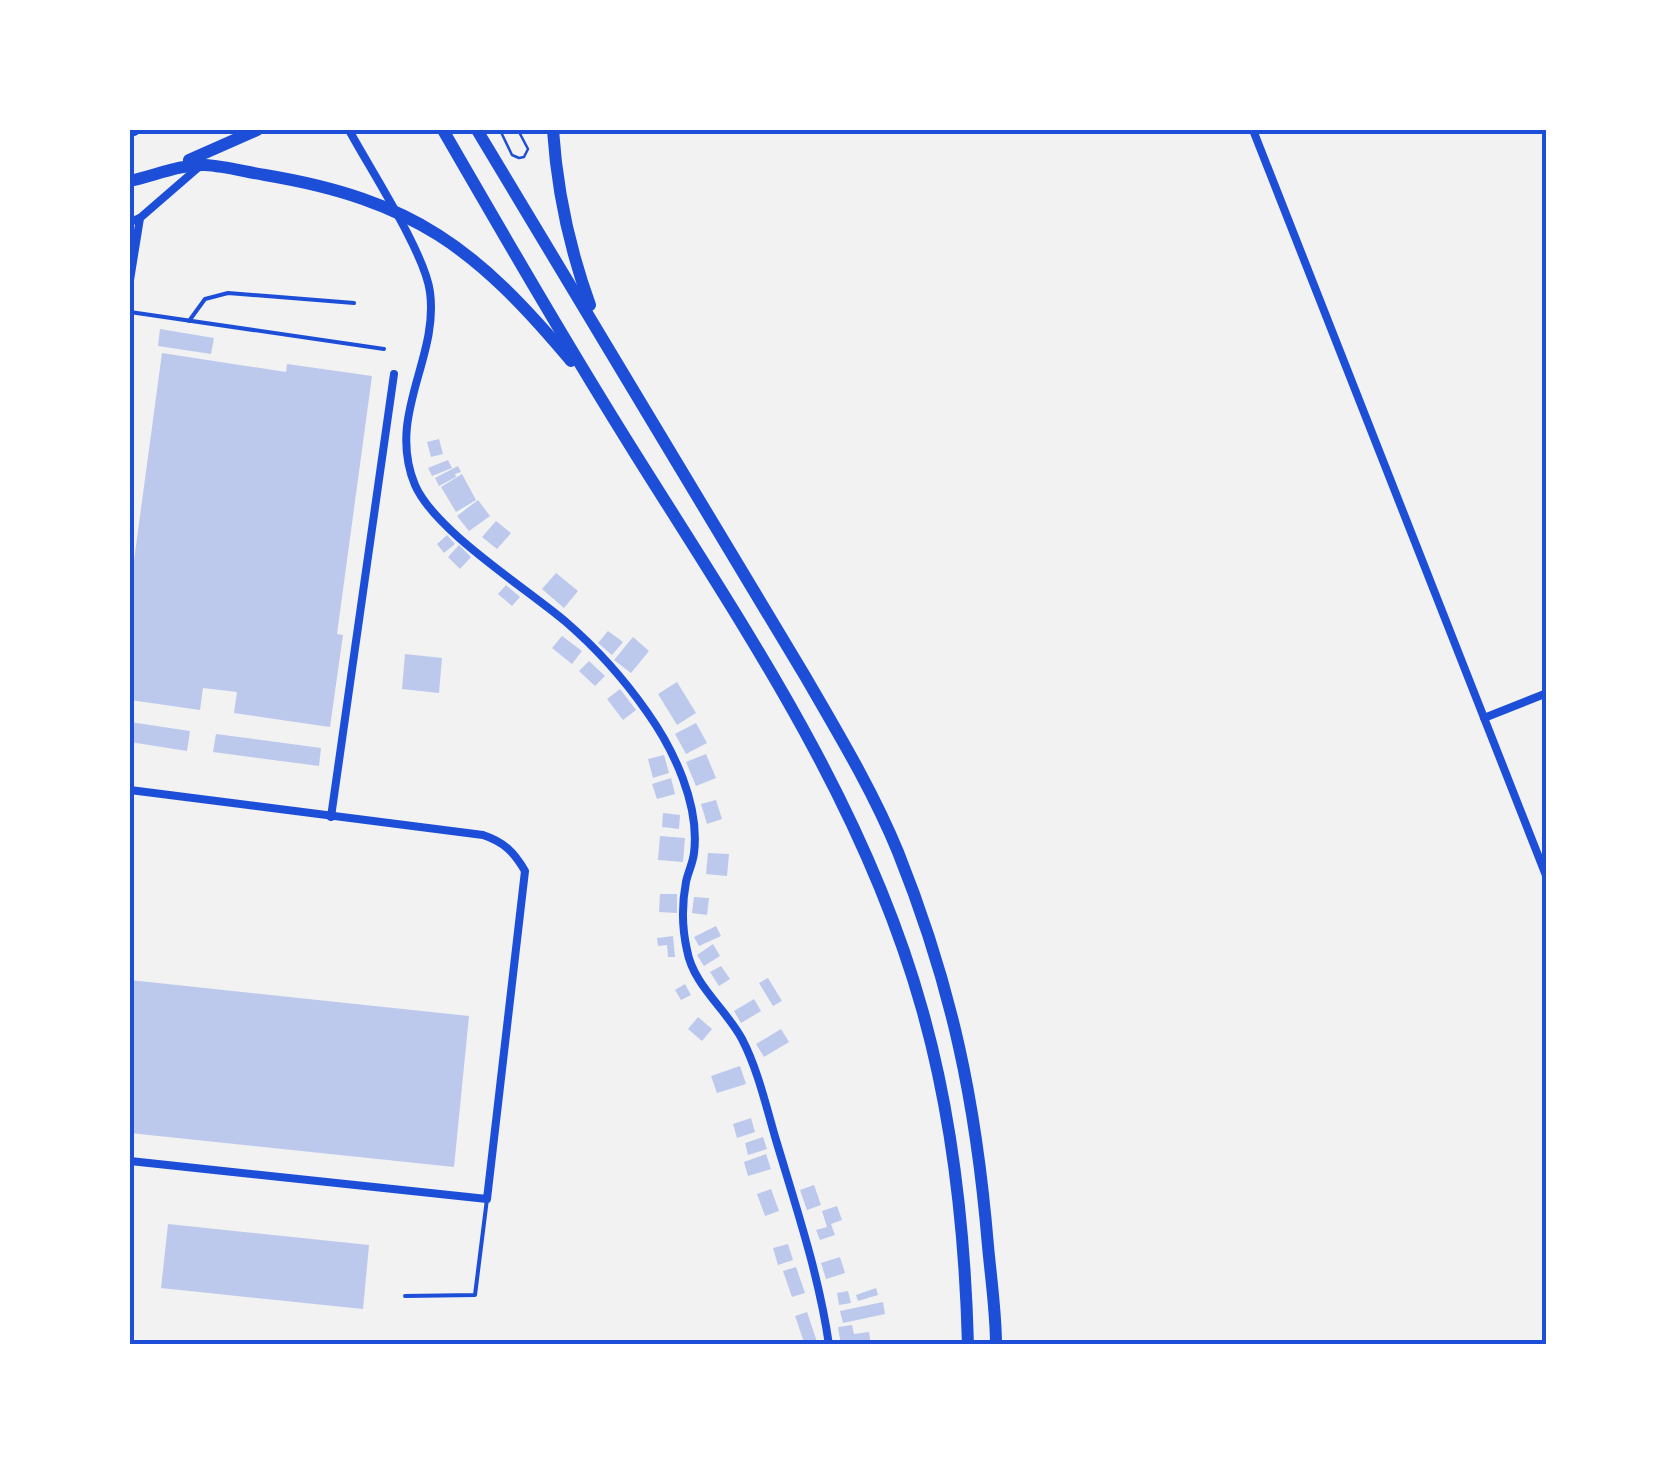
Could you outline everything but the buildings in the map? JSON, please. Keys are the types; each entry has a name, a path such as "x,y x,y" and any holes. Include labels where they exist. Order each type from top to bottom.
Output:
{"highway":[{"path":"130,181 206,154 257,130"},
{"path":"443,130 595,390 782,686 829,773 870,862 922,1008 948,1113 968,1345"},
{"path":"477,130 822,705 897,850 949,997 963,1052 974,1107 996,1345"},
{"path":"553,130 559,194 572,255 594,314 622,370"},
{"path":"130,181 202,164 315,183 360,196 412,218 488,271 522,303 595,390"}],"street":[{"path":"349,130 419,258 430,290 430,318 406,416 404,446 417,490 455,532 568,624 624,680 650,716 684,785 695,824 694,855 686,881 687,954 713,1002 741,1037 755,1071 811,1256 829,1345"},
{"path":"1253,130 1547,878"},
{"path":"130,222 140,218 202,164"},
{"path":"130,280 140,218"},
{"path":"331,817 394,374"},
{"path":"1484,718 1547,693"},
{"path":"130,790 483,835 515,853 524,871 487,1199 130,1161"}],"lane":[{"path":"189,320 205,299 228,292 354,303"},
{"path":"130,312 384,349"},
{"path":"405,1296 475,1294 487,1199"}],"path":[{"path":"500,130 512,155 519,158 528,149 518,130"}]}
